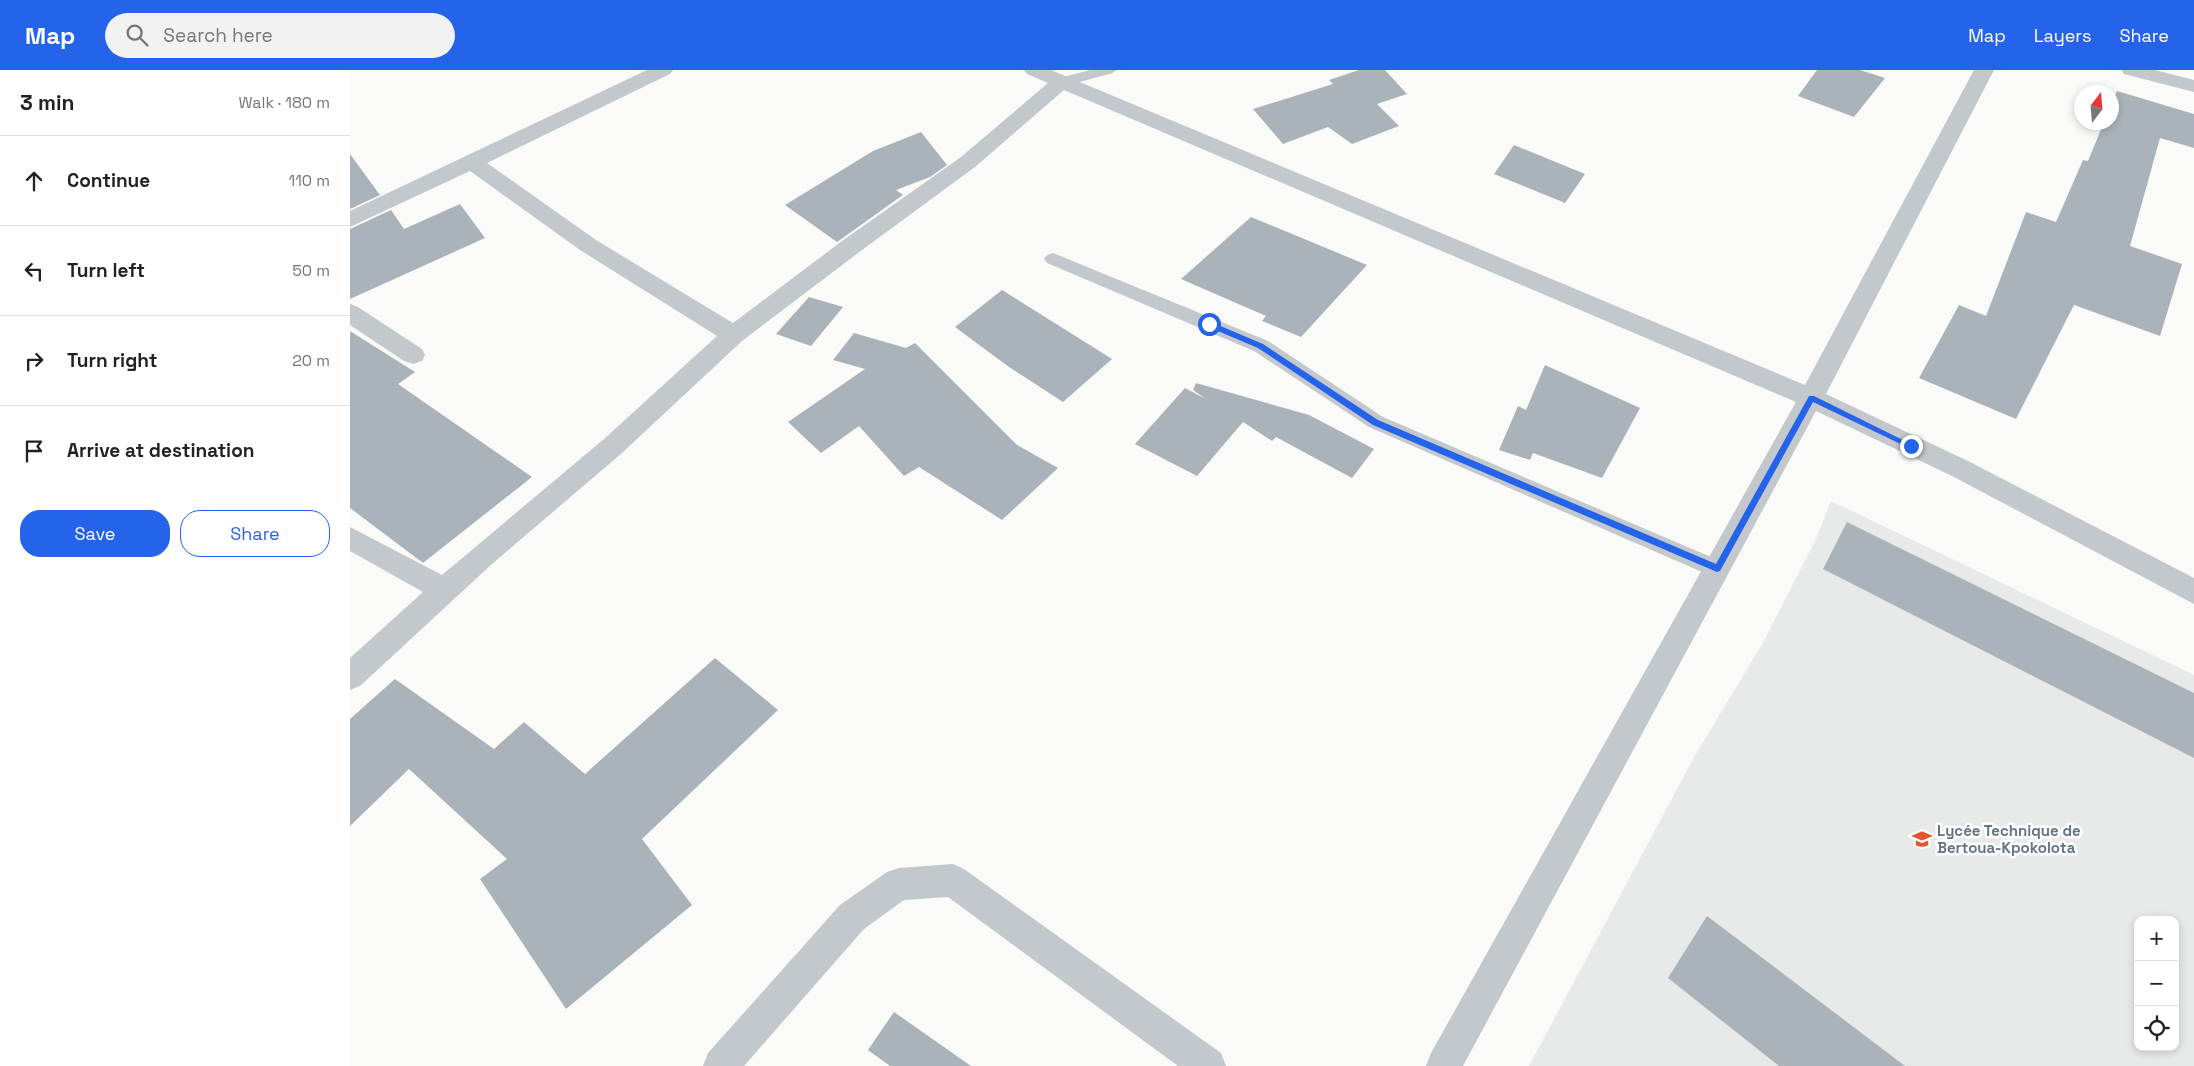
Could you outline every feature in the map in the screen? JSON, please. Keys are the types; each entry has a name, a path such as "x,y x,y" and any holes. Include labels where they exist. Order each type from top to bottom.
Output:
{"street":[{"path":"350,220 663,70"},
{"path":"1034,70 1812,398 1961,469 2194,592"},
{"path":"1444,1066 1812,398 1984,70"},
{"path":"2131,70 2194,86"},
{"path":"350,677 482,556 613,446 734,336 850,247 968,162 1061,82"},
{"path":"472,162 588,245 734,336"},
{"path":"350,312 413,355"},
{"path":"350,538 444,590"},
{"path":"721,1066 852,917 899,884 953,880 1208,1066"}],"lane":[{"path":"1061,82 1108,70"},
{"path":"1053,259 1260,346 1376,422 1717,569"}],"shaded area":[{"name":"Lycée Technique de Bertoua-Kpokolota","path":"1831,501 2194,675 2194,1066 1529,1066 1693,759 1764,641 1815,541"}],"building":[{"path":"1359,70 1385,70 1407,94 1377,104 1399,126 1352,144 1328,127 1283,144 1253,109 1333,84 1329,80"},
{"path":"1817,70 1860,70 1885,78 1854,117 1798,96"},
{"path":"2119,92 2194,114 2194,148 2160,138 2130,246 2182,264 2160,336 2074,305 2016,419 1919,378 1959,305 1986,316 2026,212 2056,222 2083,160 2088,161 2101,130 2119,130"},
{"path":"921,132 947,165 930,177 896,190 903,195 837,242 785,205 873,151"},
{"path":"1514,145 1585,174 1565,203 1494,174"},
{"path":"350,154 380,195 350,209"},
{"path":"460,204 485,238 350,299 350,229 391,210 404,229"},
{"path":"1251,217 1367,265 1301,337 1262,321 1266,316 1181,279"},
{"path":"1002,290 1112,359 1063,402 1009,367 955,327"},
{"path":"809,297 843,307 811,346 776,334"},
{"path":"350,331 415,372 398,384 532,477 423,563 350,508"},
{"path":"854,333 906,348 915,343 1017,445 1058,468 1002,520 919,467 904,476 859,426 821,453 788,422 865,369 833,360"},
{"path":"1545,365 1640,408 1602,478 1533,453 1530,460 1499,450 1518,406 1526,410"},
{"path":"1196,383 1309,415 1374,449 1352,478 1276,437 1272,441 1243,422 1197,476 1135,444 1185,388 1206,399 1193,390"},
{"path":"1847,522 2194,693 2194,758 1823,569"},
{"path":"715,658 778,710 642,839 692,905 566,1009 480,879 507,859 409,769 350,826 350,719 395,679 494,749 524,722 585,774"},
{"path":"1707,916 1905,1066 1779,1066 1668,978"},
{"path":"894,1012 971,1066 890,1066 868,1050"}],"place":[{"name":"Lycée Technique de Bertoua-Kpokolota","path":"1922,839"}],"route":[{"path":"1209,324 1260,346 1376,422 1717,569 1812,398 1911,446"}]}
